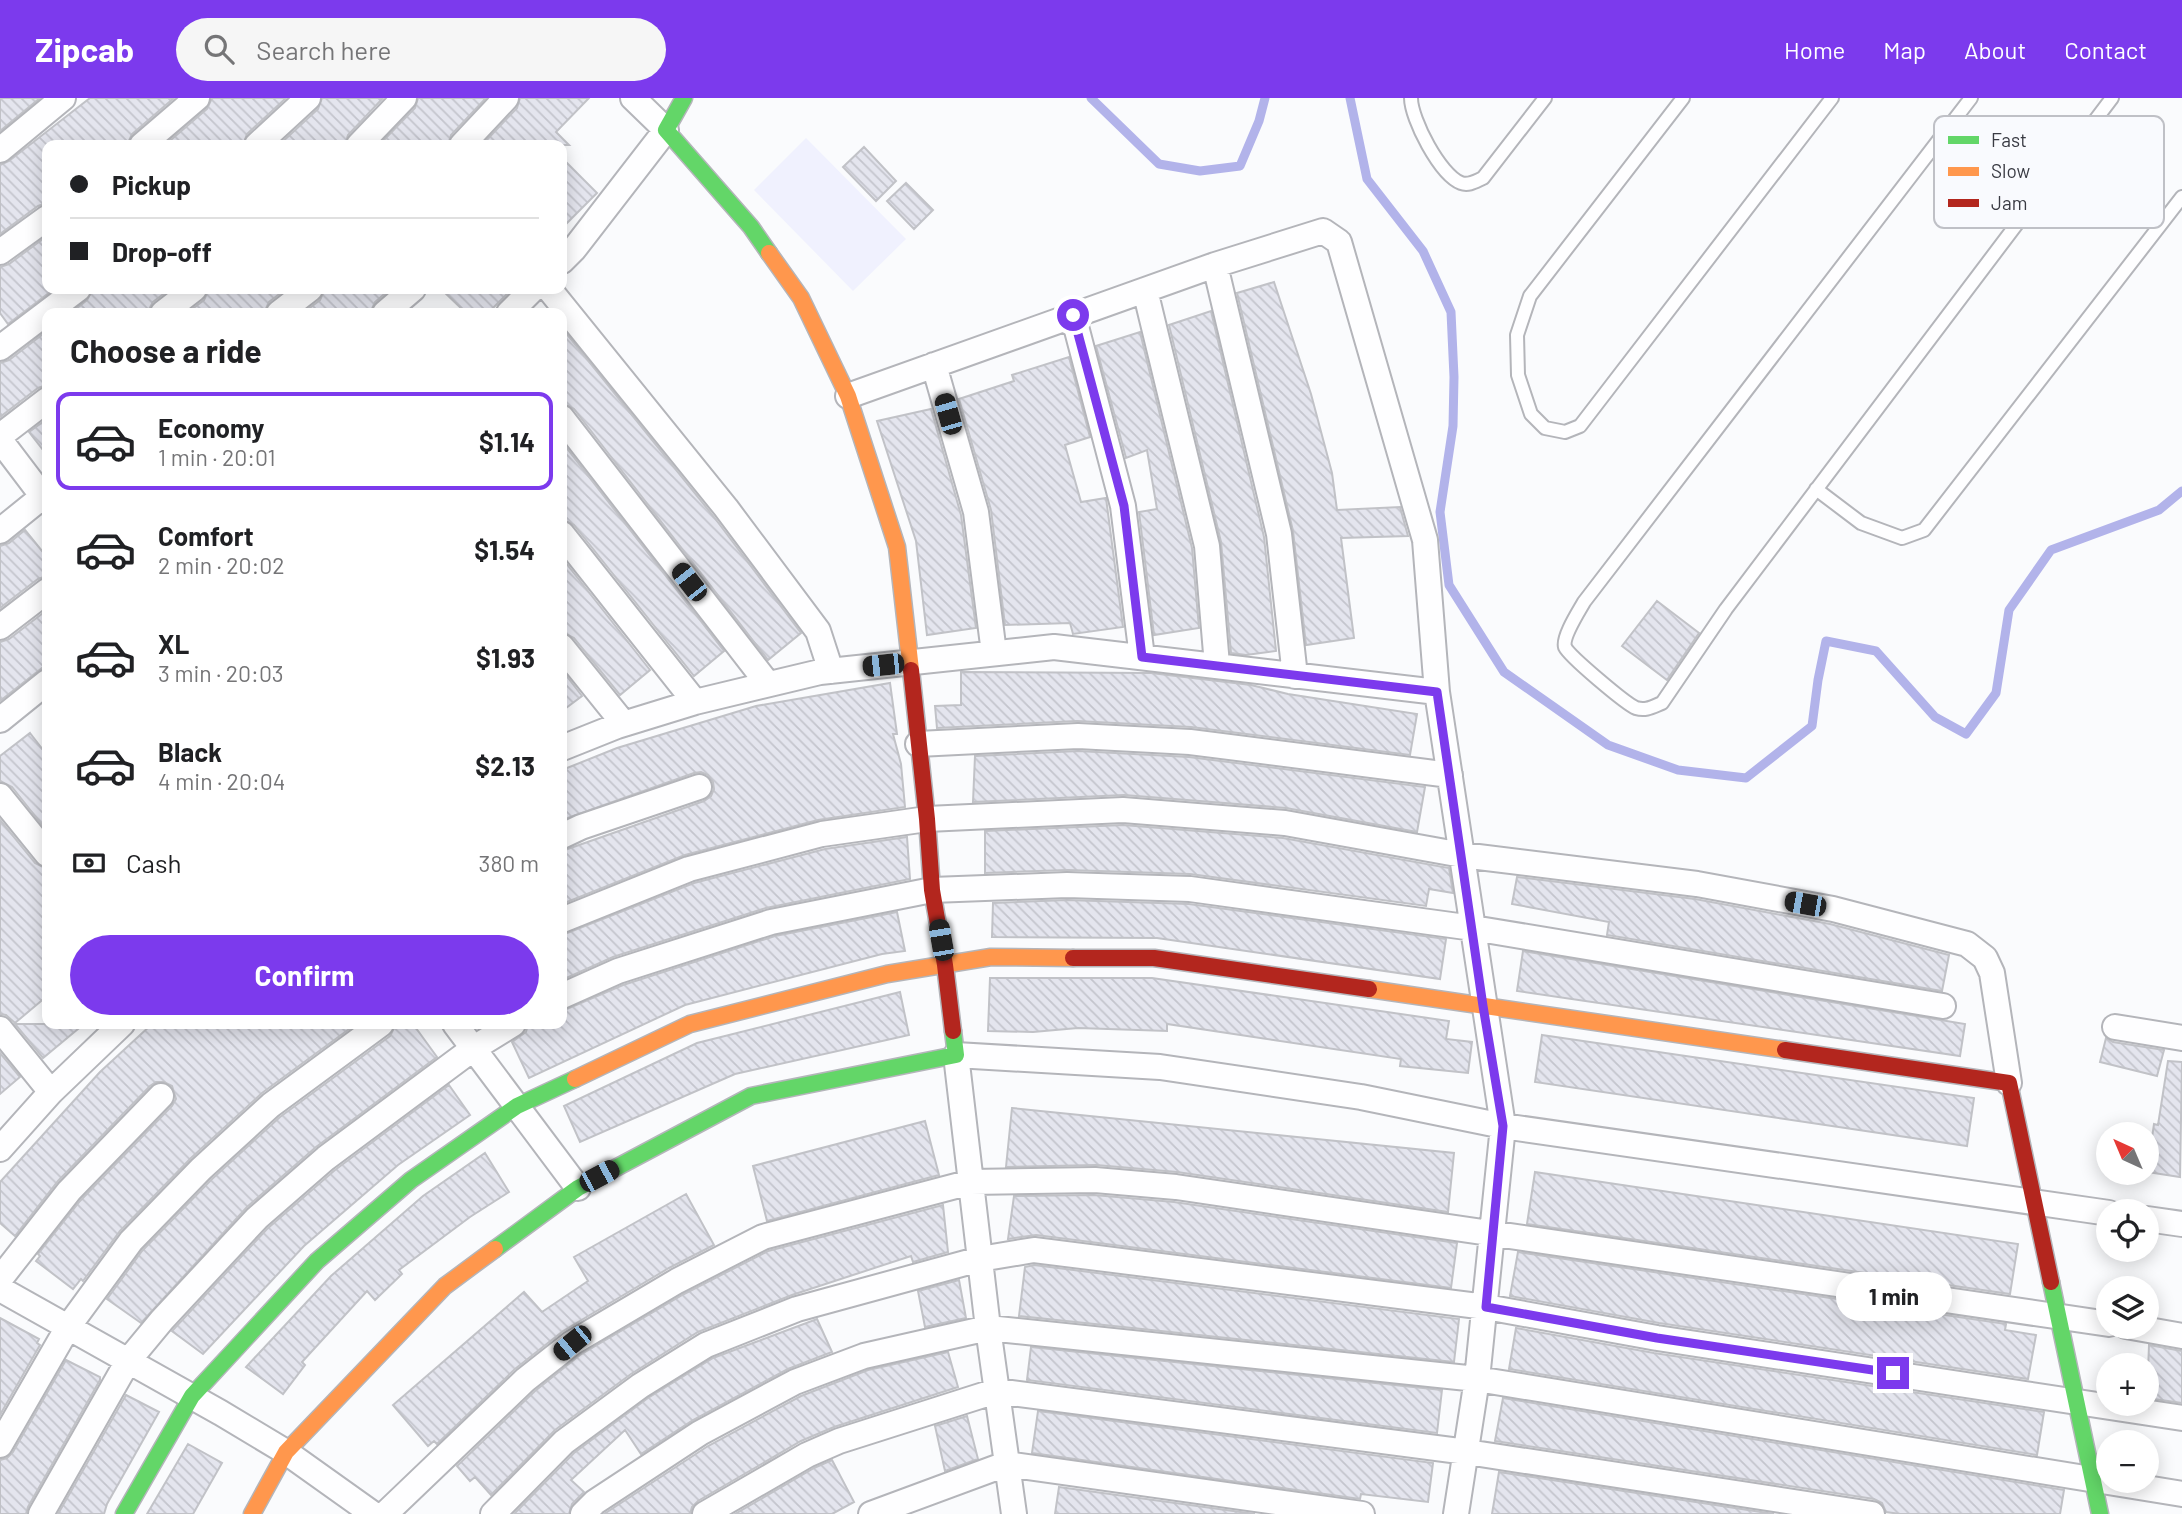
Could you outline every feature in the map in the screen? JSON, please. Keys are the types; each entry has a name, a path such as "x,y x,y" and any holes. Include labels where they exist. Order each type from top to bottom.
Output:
{"street":[{"path":"0,150 63,98"},
{"path":"148,140 197,98"},
{"path":"262,140 308,98"},
{"path":"364,140 404,98"},
{"path":"467,140 506,98"},
{"path":"633,98 666,130 751,227 801,298 848,396 897,547 927,818 932,890 945,965 988,1328 1014,1514"},
{"path":"567,256 666,130 684,98"},
{"path":"0,253 42,222"},
{"path":"848,396 1215,265 1323,231 1339,242 1425,540 1437,692 1503,1126 1478,1379 1456,1514"},
{"path":"1215,265 1279,534 1295,676"},
{"path":"1145,290 1207,546 1217,666"},
{"path":"53,308 71,294"},
{"path":"169,308 188,294"},
{"path":"285,308 304,294"},
{"path":"391,308 407,294"},
{"path":"514,308 528,294"},
{"path":"553,294 564,308"},
{"path":"567,311 726,508 818,631 831,671"},
{"path":"1073,315 1124,506 1142,657"},
{"path":"0,348 42,316"},
{"path":"934,365 976,512 994,653"},
{"path":"42,404 0,438 42,492"},
{"path":"567,424 768,684"},
{"path":"0,531 42,500"},
{"path":"567,540 695,702"},
{"path":"0,627 42,595"},
{"path":"567,746 624,724 695,702 831,671 1054,647 1437,692"},
{"path":"567,653 624,724"},
{"path":"0,720 42,686"},
{"path":"918,744 1078,736 1190,742 1450,775"},
{"path":"567,834 699,788"},
{"path":"0,796 42,848"},
{"path":"567,918 689,869 822,834 927,818 1123,810 1286,823 1462,855 1697,884 1833,909 1967,944 1985,958 1992,973 2009,1083 2100,1514"},
{"path":"567,994 618,971 771,922 932,890 1067,885 1190,890 1473,928 1943,1006"},
{"path":"124,1514 191,1396 317,1261 411,1180 517,1106 690,1024 887,974 992,957 1154,958 1611,1027 2009,1083"},
{"path":"2115,1027 2182,1038"},
{"path":"0,1029 51,1092"},
{"path":"0,1149 51,1092 117,1029"},
{"path":"0,1445 68,1327 131,1241 201,1169 271,1105 374,1029"},
{"path":"460,1029 578,1188"},
{"path":"41,1514 128,1361 162,1320 257,1218 326,1158 474,1048 505,1029"},
{"path":"252,1514 286,1452 445,1286 578,1188 751,1096 956,1055 1160,1066 1361,1097 1503,1126 2096,1211"},
{"path":"0,1279 69,1191 161,1096"},
{"path":"385,1514 525,1380 572,1343 677,1281 763,1237 971,1182 1096,1181 1176,1187 2096,1322"},
{"path":"2159,1221 2182,1224"},
{"path":"493,1514 565,1442 640,1386 706,1345 797,1309 980,1259 1034,1250 1486,1307 1657,1338 2182,1418"},
{"path":"0,1289 286,1452 373,1514"},
{"path":"583,1514 595,1502 700,1433 795,1382 864,1356 988,1328 1478,1379 2182,1494"},
{"path":"2159,1332 2182,1336"},
{"path":"705,1514 807,1455 839,1441 996,1391 1467,1452 1872,1514"},
{"path":"871,1514 1006,1464 1362,1514"}],"lane":[{"path":"1411,98 1419,126 1437,161 1461,183 1471,183 1482,178 1545,98"},
{"path":"1683,98 1530,296 1517,335 1518,375 1531,414 1545,428 1565,432 1580,426 1832,98"},
{"path":"1957,116 1971,98"},
{"path":"2098,116 2112,98"},
{"path":"1934,146 1584,601 1565,638 1565,646 1578,662 1633,707 1646,710 1662,703 1726,609 2014,228"},
{"path":"2164,220 2182,197"},
{"path":"1816,489 1861,523 1902,538 1924,530 2158,228"}],"shaded area":[{"path":"806,138 906,239 853,291 754,190"}],"building":[{"path":"0,98 40,98 0,131"},
{"path":"90,98 174,98 132,134 129,140 42,140 42,205 0,234 0,165 9,161"},
{"path":"212,98 286,98 247,134 245,140 171,140 207,109"},
{"path":"322,98 383,98 348,135 346,140 284,140 318,109"},
{"path":"418,98 486,98 451,135 450,140 384,140 415,108"},
{"path":"520,98 589,98 556,132 564,140 487,140 517,108"},
{"path":"864,147 896,181 876,201 843,167"},
{"path":"567,163 597,193 567,223"},
{"path":"906,183 933,210 914,229 887,201"},
{"path":"42,240 42,294 47,294 8,324 0,313 0,267 9,264"},
{"path":"1274,282 1311,394 1332,473 1337,510 1400,507 1408,536 1341,538 1354,638 1306,645 1293,531 1237,293"},
{"path":"90,294 163,294 150,308 77,308"},
{"path":"207,294 279,294 269,302 266,308 194,308 204,300"},
{"path":"323,294 384,294 372,308 310,308 320,300"},
{"path":"446,294 507,294 493,308 461,308"},
{"path":"1211,311 1264,537 1276,651 1246,655 1231,653 1221,542 1169,325"},
{"path":"1140,332 1192,548 1199,628 1154,635 1139,512 1157,509 1147,450 1126,458 1096,346"},
{"path":"567,334 714,517 801,633 768,660 574,409 567,406"},
{"path":"42,335 42,387 0,417 0,363 9,360"},
{"path":"1069,357 1090,437 1065,445 1081,502 1106,498 1123,627 1073,634 1070,623 1005,625 991,510 959,399 1014,381 1012,375"},
{"path":"931,409 961,515 976,628 927,635 916,541 877,421"},
{"path":"42,423 42,449 29,432"},
{"path":"567,448 724,651 694,676 574,525 567,522"},
{"path":"25,530 42,551 42,578 0,608 0,546 9,543"},
{"path":"567,564 650,670 620,695 574,638 567,634"},
{"path":"1657,601 1699,633 1667,680 1622,646"},
{"path":"42,614 42,668 0,701 0,642 9,639"},
{"path":"961,672 1151,673 1251,685 1288,694 1417,714 1410,755 1191,727 1077,721 937,728 935,706 961,705"},
{"path":"567,676 582,696 567,707"},
{"path":"890,683 897,734 893,734 901,764 905,807 818,820 685,855 567,902 567,849 704,801 711,796 714,789 708,775 694,773 567,818 567,768 617,748 756,706"},
{"path":"30,733 42,749 42,825 12,787 0,781 0,756"},
{"path":"1078,751 1189,757 1425,787 1417,832 1286,808 1124,795 973,802 975,756"},
{"path":"0,820 35,863 42,866 42,1000 15,1023 6,1015 0,1014"},
{"path":"1123,825 1283,838 1449,868 1453,893 1429,889 1426,906 1190,874 1067,870 985,873 985,831"},
{"path":"907,837 910,879 766,908 613,957 567,978 567,933 694,883 825,849"},
{"path":"1517,877 1695,899 1830,924 1949,955 1942,991 1607,935 1609,922 1512,904"},
{"path":"1067,900 1189,904 1446,939 1440,979 1157,938 992,937 993,903"},
{"path":"897,912 905,951 882,954 685,1005 529,1078 512,1042 527,1029 567,1029 567,1009 623,985 775,936"},
{"path":"1523,951 1965,1024 1960,1056 1517,991"},
{"path":"990,978 1152,978 1449,1021 1446,1039 1472,1042 1468,1073 1400,1066 1401,1059 1167,1024 1167,1031 1078,1028 1033,1032 988,1031"},
{"path":"900,992 909,1035 735,1074 580,1142 564,1106 697,1043"},
{"path":"15,1024 42,1024 42,1029 78,1029 43,1058"},
{"path":"147,1029 349,1029 262,1093 191,1158 120,1231 83,1281 81,1279 73,1289 36,1261 40,1256 38,1254 80,1201 172,1106 176,1099 172,1086 156,1082 150,1086 58,1181 15,1236 0,1223 0,1182 100,1072"},
{"path":"394,1029 417,1029 437,1057 316,1147 247,1207 141,1323 107,1299 142,1251 211,1180 280,1117 390,1036"},
{"path":"1542,1035 1974,1098 1967,1146 1535,1082"},
{"path":"2106,1038 2113,1042 2164,1050 2157,1076 2100,1062"},
{"path":"0,1053 20,1077 0,1094"},
{"path":"2168,1061 2182,1062 2180,1177 2160,1174 2158,1122"},
{"path":"449,1085 470,1115 398,1165 304,1246 203,1354 172,1331 267,1229 335,1170"},
{"path":"1012,1108 1454,1153 1448,1212 1177,1172 1096,1165 1006,1167"},
{"path":"925,1121 939,1175 767,1221 753,1166"},
{"path":"485,1153 509,1192 470,1217 399,1270 402,1274 375,1300 367,1291 302,1362 305,1365 283,1394 246,1367 331,1276 423,1196"},
{"path":"1535,1172 2018,1244 2010,1294 1527,1224"},
{"path":"686,1194 714,1245 669,1268 563,1331 515,1369 437,1444 434,1441 428,1446 393,1405 524,1292 542,1312 588,1281 574,1257"},
{"path":"1094,1195 1174,1202 1457,1243 1451,1288 1036,1235 1008,1239 1014,1196"},
{"path":"943,1205 948,1252 913,1262 911,1256 792,1295 698,1332 631,1374 555,1430 491,1495 475,1477 470,1481 457,1466 535,1391 580,1355 684,1294 768,1251"},
{"path":"1518,1252 2006,1324 2005,1330 2036,1335 2028,1379 1659,1323 1510,1296"},
{"path":"1034,1265 1459,1319 1454,1362 1019,1316 1025,1267"},
{"path":"959,1280 966,1318 925,1327 918,1291"},
{"path":"0,1318 39,1339 37,1343 40,1345 0,1415"},
{"path":"817,1319 832,1352 788,1369 693,1420 641,1454 625,1430 571,1480 584,1492 572,1504 569,1514 514,1514 574,1453 648,1398 713,1358"},
{"path":"1516,1328 1654,1353 2044,1412 2037,1455 1509,1369"},
{"path":"2149,1345 2182,1351 2182,1403 2159,1400 2159,1353 2149,1353"},
{"path":"1031,1347 1442,1390 1437,1433 1027,1380"},
{"path":"948,1352 958,1387 834,1427 801,1441 698,1501 690,1514 604,1514 708,1446 801,1396 868,1370"},
{"path":"66,1360 100,1377 100,1380 26,1514 0,1514 0,1460 13,1452"},
{"path":"126,1395 159,1412 107,1504 104,1514 58,1514"},
{"path":"1503,1398 2064,1490 2060,1514 1900,1514 1886,1512 1882,1503 1874,1499 1495,1441"},
{"path":"1038,1411 1433,1463 1428,1502 1361,1494 1360,1499 1032,1453"},
{"path":"967,1416 978,1459 945,1471 935,1426"},
{"path":"188,1444 222,1463 193,1514 147,1514"},
{"path":"832,1460 854,1502 832,1514 735,1514 814,1468"},
{"path":"1499,1472 1774,1514 1492,1514"},
{"path":"1059,1487 1255,1514 1055,1514"}],"waterway":[{"path":"1091,98 1159,164 1200,171 1240,166 1259,121 1265,98"},
{"path":"1350,98 1367,179 1423,251 1451,312 1453,426 1440,512 1449,585 1504,672 1608,745 1678,770 1746,778 1812,726 1826,641 1876,651 1935,717 1966,734 1996,693 2009,610 2051,550 2159,510 2182,491"}],"traffic: fast":[{"path":"684,98 666,130 751,227 769,253"},
{"path":"495,1249 578,1188 751,1096 956,1055 953,1031"},
{"path":"124,1514 192,1396 317,1261 411,1180 517,1106 575,1079"},
{"path":"2051,1282 2100,1514"}],"traffic: slow":[{"path":"769,253 801,298 848,396 897,547 911,670"},
{"path":"575,1079 690,1024 887,974 991,957 1073,958"},
{"path":"1369,989 1785,1050"},
{"path":"252,1514 286,1452 445,1286 495,1249"}],"traffic: jam":[{"path":"911,670 932,890 953,1031"},
{"path":"1073,958 1154,958 1369,989"},
{"path":"1785,1050 2009,1083 2051,1282"}],"route":[{"path":"1073,315 1124,506 1142,657 1437,692 1503,1126 1486,1307 1657,1338 1893,1373"}]}
